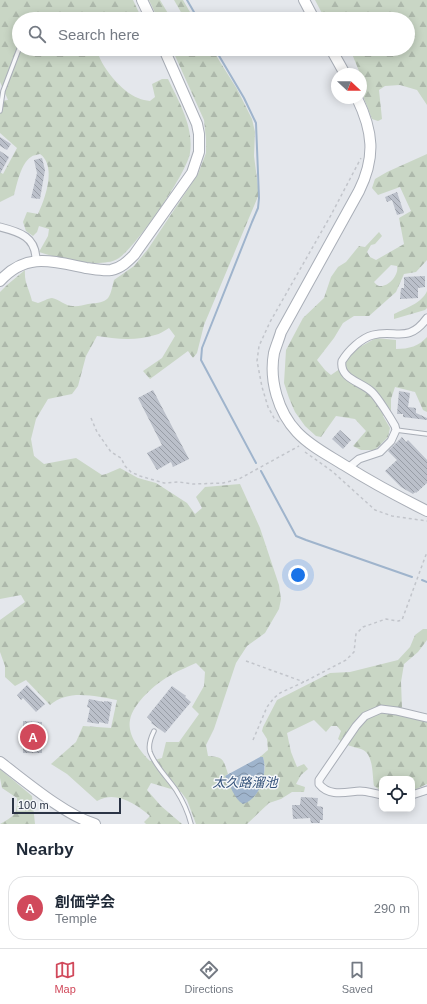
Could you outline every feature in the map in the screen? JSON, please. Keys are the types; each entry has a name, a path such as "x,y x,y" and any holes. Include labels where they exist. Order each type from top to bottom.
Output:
{"street":[{"path":"142,0 148,12"},
{"path":"304,0 310,12"},
{"path":"0,281 7,273 17,266 36,260 54,261 101,270 110,270 126,263 134,255 192,173 199,152 197,124 167,56"},
{"path":"335,56 341,68"},
{"path":"360,104 365,117 370,138 370,160 367,171 281,332 274,352 273,375 280,406 306,446 427,511"},
{"path":"0,227 16,232 32,242 35,247 36,260"},
{"path":"348,468 359,459 380,452 391,441 396,430 395,426 372,392 344,373 341,366 342,361 362,340 368,336 374,334 410,333 417,329 427,318"},
{"path":"379,794 362,791 332,793 326,791 319,784 319,780 356,726 365,716 381,709 427,718"},
{"path":"0,762 64,808 93,824"},
{"path":"415,794 427,790"}],"lane":[{"path":"0,111 3,91 16,56"},
{"path":"0,88 3,91"},
{"path":"396,430 427,434"},
{"path":"154,731 150,741 149,750 158,766 177,791 192,824"}],"path":[{"path":"90,418 97,432 111,452 121,458 125,466 131,472 140,476 164,483 223,483 239,479 306,446 375,510 392,516 427,521"},
{"path":"252,740 267,707 280,693 346,660 354,652 356,634 363,627 386,619 398,621 402,620 427,552"},
{"path":"246,661 304,682"}],"green space":[{"path":"0,0 133,0 139,12 12,12 12,56 99,56 102,63 119,85 132,95 150,101 155,97 152,84 162,79 168,79 185,115 191,143 187,163 160,209 137,240 119,258 111,262 91,263 64,259 39,252 48,236 49,229 39,226 37,232 33,236 26,231 23,222 27,212 38,214 46,192 49,174 48,166 45,159 40,154 32,156 25,164 20,174 14,195 0,202 0,172 3,174 17,148 0,133 0,101 8,100 0,82"},
{"path":"149,0 160,0 167,12 155,12"},
{"path":"174,0 183,0 190,12 181,12"},
{"path":"315,0 427,0 427,105 417,90 400,85 385,86 379,90 382,119 378,121 372,119 366,104 367,68 358,68 353,56 415,56 415,12 321,12"},
{"path":"175,56 216,56 237,89 252,119 255,132 254,156 259,194 204,325 197,353 193,358 188,351 150,379 143,371 162,358 175,336 169,328 159,334 133,339 97,336 86,356 78,386 72,394 48,399 36,419 31,439 34,456 44,464 76,458 102,475 120,468 138,478 156,483 187,503 195,514 202,508 196,497 205,487 240,484 260,528 279,585 281,599 279,609 265,633 247,646 236,663 214,729 206,745 208,756 220,758 224,762 228,774 225,776 232,789 252,798 262,786 265,767 263,757 260,757 268,750 267,739 262,731 277,700 330,673 350,672 398,660 410,647 415,635 423,629 427,629 427,640 418,652 404,664 401,682 402,708 409,716 427,721 427,784 415,790 415,776 379,776 379,789 374,786 370,760 365,751 346,744 338,739 341,731 337,726 331,726 326,732 314,720 287,733 291,752 297,767 304,764 308,769 301,775 296,784 305,787 304,792 292,792 281,799 269,803 247,824 196,824 187,800 181,792 151,783 147,790 161,806 182,824 146,824 144,822 150,816 132,803 111,797 97,801 67,774 51,764 76,742 83,726 111,728 117,700 73,695 57,700 50,705 26,680 15,686 5,677 5,666 0,652 0,620 25,602 21,595 0,599 0,292 25,270 26,282 32,301 38,303 52,298 70,306 76,306 105,301 111,292 114,280 134,266 148,249 198,174 206,153 204,120","holes":["196,663 205,672 204,686 192,707 199,714 179,742 166,742 162,758 150,761 138,748 130,731 130,720 140,700 152,688 165,679"]},
{"path":"427,154 427,260 416,272 404,274 396,292 369,316 354,316 343,323 334,338 317,360 331,375 344,366 346,360 358,348 376,338 396,340 396,349 421,343 427,337 427,412 423,410 415,392 395,387 391,399 391,411 383,416 390,428 388,437 375,450 361,450 353,446 366,431 355,419 336,416 321,437 316,436 305,426 295,412 284,383 286,350 303,318 324,298 331,277 338,267 346,262 359,246 365,247 379,232 382,236 375,244 371,245 367,252 370,257 376,260 404,244 399,218 411,211 400,187 378,195 372,188 375,179","holes":["391,265 397,266 396,275 390,283 381,286 374,282"]},
{"path":"427,291 427,308 425,310 394,319 394,314 418,302"},
{"path":"0,769 32,796 35,824 0,824 14,814 17,808 17,798 2,788"}],"water":[{"name":"太久路溜池","path":"260,757 263,757 264,763 261,785 254,797 243,804 235,795 225,776"}],"building":[{"path":"0,137 11,144 7,150 0,146"},
{"path":"0,151 9,157 0,174"},
{"path":"42,158 45,170 40,199 31,198 37,173 34,160"},
{"path":"397,192 404,213 397,215 392,200 387,202 385,197"},
{"path":"425,276 425,287 418,288 418,298 400,299 401,288 404,288 404,277"},
{"path":"153,390 189,459 173,467 171,462 157,470 147,453 162,445 138,398"},
{"path":"399,391 410,393 408,407 416,408 416,413 427,418 427,420 403,417 403,414 397,414"},
{"path":"340,430 351,440 343,449 332,439"},
{"path":"402,437 406,442 408,440 427,460 427,483 413,494 401,487 385,471 397,460 388,451"},
{"path":"27,685 45,704 36,712 23,698 21,700 17,695"},
{"path":"172,686 186,696 185,697 191,702 165,733 151,723 152,722 147,717"},
{"path":"89,699 112,702 108,724 87,722 90,708 87,707"},
{"path":"23,721 42,722 42,753 23,753"},
{"path":"301,797 318,798 317,806 323,807 323,820 320,820 320,823 311,823 310,818 293,819 292,805 300,805"}],"waterway":[{"path":"187,0 194,12"},
{"path":"219,56 244,98 256,123 259,198 258,208 202,348 201,360 256,463"},
{"path":"261,471 296,536 412,577"},
{"path":"422,580 427,582"}],"place":[{"name":"創価学会","path":"33,737"}]}
